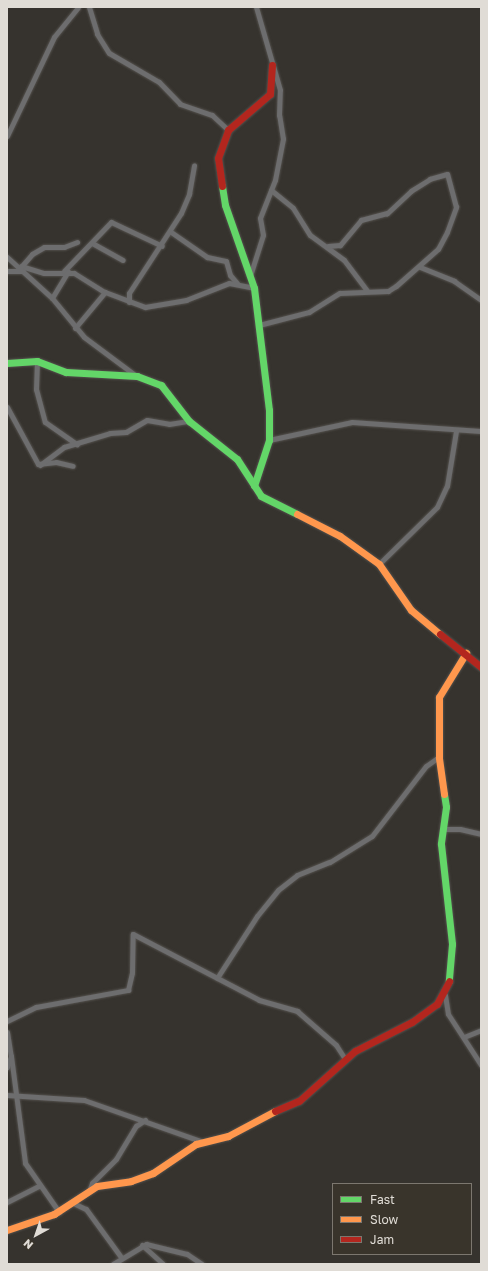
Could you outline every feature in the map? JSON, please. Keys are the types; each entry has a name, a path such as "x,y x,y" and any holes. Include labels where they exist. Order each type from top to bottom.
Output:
{"street":[{"path":"7,136 54,37 78,7"},
{"path":"89,7 97,34 109,52 159,82 180,104 212,115 228,130"},
{"path":"250,276 263,235 260,218 271,190 283,139 279,115 280,90 256,7"},
{"path":"254,486 269,440 269,410 254,288 221,186 219,150 228,130 270,94 272,65"},
{"path":"129,302 129,293 171,232 186,202 194,165"},
{"path":"259,325 309,312 340,293 388,291 420,267 443,242 455,211 444,173 407,194 387,213 361,220 340,245 328,246"},
{"path":"271,190 294,208 310,235 328,246 349,265 367,291"},
{"path":"52,298 66,271 111,222 162,246"},
{"path":"171,232 207,257 226,261 230,276 237,283"},
{"path":"22,268 32,254 44,247 64,248 77,242"},
{"path":"92,243 123,260"},
{"path":"7,257 22,268 52,298 75,328 108,357 138,376 165,389 189,421 237,459 254,486 265,498 340,536 380,564 411,610 466,653 481,667"},
{"path":"420,267 454,282 481,300"},
{"path":"7,271 22,268 44,273 66,271 80,275 105,292 129,302 156,306 186,300 223,284 237,283 254,288"},
{"path":"75,328 105,292"},
{"path":"7,363 37,361 66,372 138,376"},
{"path":"37,361 36,389 46,422 77,444"},
{"path":"7,407 40,465"},
{"path":"40,465 64,447 110,432 129,431 147,420 169,424 189,421"},
{"path":"269,440 314,433 352,422 456,431 481,430"},
{"path":"380,564 437,507 447,486 456,431"},
{"path":"40,465 56,462 72,466"},
{"path":"466,653 440,697 439,757 446,798 444,829 441,844 452,944 449,983 445,995 448,1014 481,1065"},
{"path":"217,978 257,916 278,890 297,875 330,862 372,836 426,766 439,757"},
{"path":"444,829 460,829 481,834"},
{"path":"7,1021 36,1007 128,990 132,974 133,934 266,1003 297,1011 336,1045 345,1059"},
{"path":"7,1230 59,1212 89,1191 153,1173 203,1142 228,1136 266,1114 299,1101 345,1059 367,1044 423,1015 445,995"},
{"path":"464,1037 481,1030"},
{"path":"7,1032 25,1163 39,1186 59,1212"},
{"path":"7,1066 11,1056"},
{"path":"7,1095 84,1100 137,1117 203,1142"},
{"path":"89,1191 96,1179 116,1159 136,1126 137,1117"},
{"path":"136,1126 145,1120"},
{"path":"7,1202 39,1186"},
{"path":"73,1203 86,1209 121,1257"},
{"path":"113,1264 121,1257 142,1245 150,1244 187,1254 202,1264"},
{"path":"142,1245 163,1264"}],"traffic: fast":[{"path":"222,186 225,205 254,288 269,410 269,440 254,486"},
{"path":"7,363 37,361 66,372 137,376 161,385 189,421 237,459 261,496 297,514"},
{"path":"444,794 446,807 441,844 452,944 449,981"}],"traffic: slow":[{"path":"297,514 340,536 379,564 411,610 440,634"},
{"path":"444,794 439,757 439,697 466,653"},
{"path":"7,1230 54,1214 97,1186 131,1181 153,1173 196,1144 228,1136 275,1111"}],"traffic: jam":[{"path":"222,186 218,158 228,130 270,94 272,65"},
{"path":"440,634 481,667"},
{"path":"275,1111 299,1101 355,1051 412,1022 437,1004 449,981"}]}
